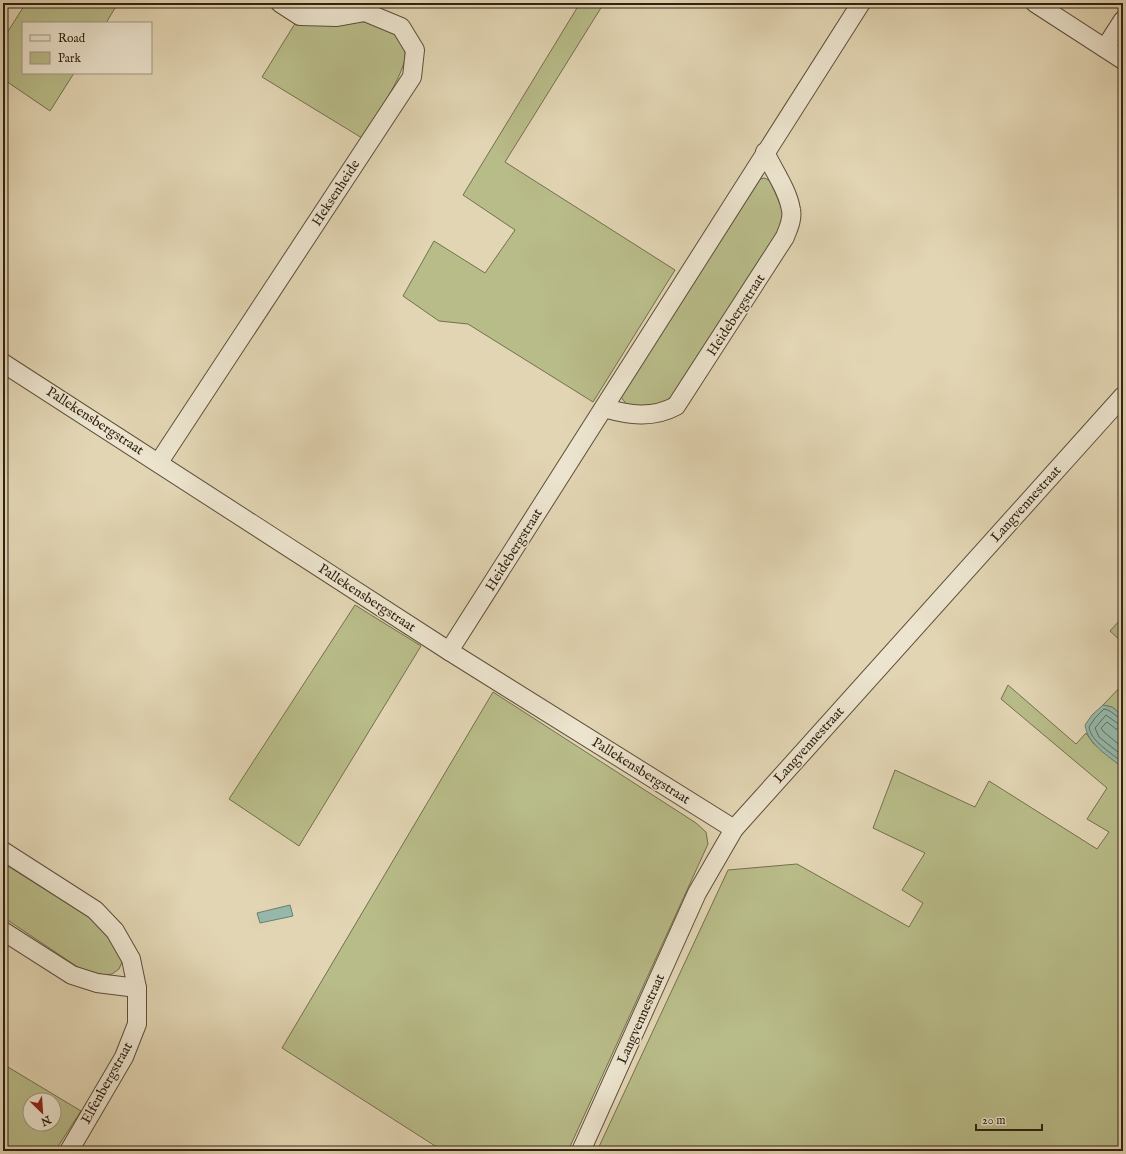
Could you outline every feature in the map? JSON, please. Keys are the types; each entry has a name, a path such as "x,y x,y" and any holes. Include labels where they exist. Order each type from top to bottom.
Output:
{"street":[{"name":"Heksenheide","path":"158,462 412,77 415,50 401,27 366,12 337,17 300,16 280,3"},
{"name":"Heidebergstraat","path":"449,651 604,408 764,152 861,3"},
{"path":"1035,3 1123,60"},
{"path":"1105,48 1123,20"},
{"name":"Heidebergstraat","path":"604,408 625,414 649,415 664,412 676,406 785,237 790,223 792,210 764,152"},
{"name":"Pallekensbergstraat","path":"3,363 449,651 734,829"},
{"name":"Langvennestraat","path":"581,1151 698,893 734,829 1123,396"},
{"name":"Elfenbergstraat","path":"3,851 95,910 115,930 131,959 137,988 137,1024 124,1057 69,1151"},
{"path":"3,930 72,975 96,983 137,988"}],"green space":[{"path":"26,3 118,3 107,22 22,22 22,74 73,74 50,111 3,79 3,39"},
{"path":"580,3 604,3 505,162 675,270 593,402 468,324 439,321 403,296 434,241 485,273 515,230 463,195"},
{"path":"361,18 395,32 405,52 401,71 396,83 362,138 262,77 296,22 320,25"},
{"path":"764,178 772,183 782,204 783,216 778,232 676,392 659,404 648,406 627,405 621,397 757,180"},
{"path":"355,605 421,646 299,846 229,799"},
{"path":"1120,620 1123,623 1123,643 1110,631"},
{"path":"1123,684 1123,716 1112,707 1103,705"},
{"path":"1008,685 1076,744 1086,733 1093,743 1123,768 1123,1151 597,1151 728,870 797,864 909,927 923,903 902,890 925,853 873,828 895,770 975,807 989,781 1097,849 1109,832 1087,819 1107,788 1001,699"},
{"path":"493,692 696,823 706,832 708,844 568,1151 443,1151 282,1048"},
{"path":"3,863 92,919 116,946 122,962 119,969 112,974 105,975 82,970 3,917"},
{"path":"3,1064 49,1092 22,1092 22,1132 62,1132 62,1100 81,1111 55,1151 3,1151"}],"water":[{"path":"1103,705 1112,707 1123,716 1123,768 1100,750 1087,732 1085,725 1092,715"},
{"path":"290,905 293,916 260,923 257,913"}]}
